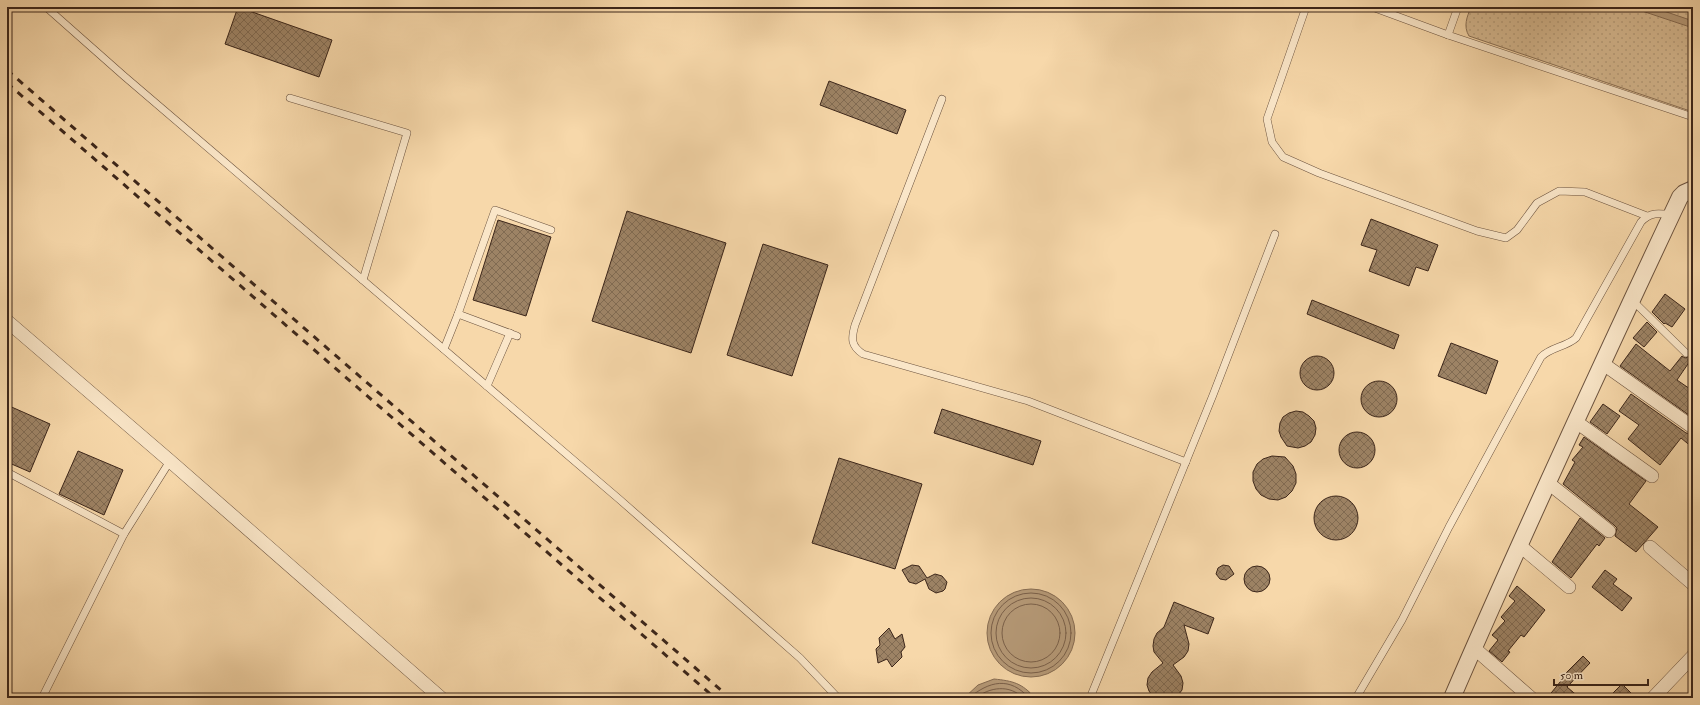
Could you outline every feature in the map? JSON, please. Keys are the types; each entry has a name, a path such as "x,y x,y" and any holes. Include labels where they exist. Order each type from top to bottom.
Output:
{"street":[{"path":"1452,698 1547,482 1671,215 1680,197 1684,193 1693,189"},
{"path":"7,321 170,461 441,698"},
{"path":"1602,363 1691,426"},
{"path":"1575,421 1652,476"},
{"path":"1547,482 1609,531"},
{"path":"1519,545 1569,587"},
{"path":"1650,547 1693,584"},
{"path":"1474,648 1531,698"},
{"path":"1653,698 1693,656"}],"lane":[{"path":"46,7 619,499 800,658 838,698"},
{"path":"1306,7 1267,119 1272,142 1282,157 1319,173 1477,230 1506,238 1517,230 1537,202 1559,192 1585,192 1647,216"},
{"path":"1372,7 1448,35 1693,117"},
{"path":"1448,35 1458,7"},
{"path":"290,98 407,133 363,280"},
{"path":"942,99 855,325 852,338 856,349 863,354 1028,401 1186,462"},
{"path":"444,349 495,210 551,230"},
{"path":"1356,698 1402,620 1446,534 1541,357 1546,352 1572,342 1576,338 1636,228 1647,216 1655,214 1671,215"},
{"path":"1090,698 1186,462 1275,234"},
{"path":"1632,300 1686,353"},
{"path":"458,314 517,336"},
{"path":"487,386 510,333"},
{"path":"42,698 124,534 170,461"},
{"path":"7,472 124,534"}],"shaded area":[{"path":"1471,7 1693,7 1693,112 1469,36 1466,25"}],"water":[{"path":"1630,7 1652,7 1693,21 1693,28"},
{"path":"1031,589 1048,592 1062,602 1072,616 1075,633 1072,650 1062,664 1048,674 1031,677 1014,674 1000,664 990,650 987,633 990,616 1000,602 1014,592"},
{"path":"994,679 1017,684 1026,689 1035,698 964,698 978,685"}],"building":[{"path":"238,7 332,40 319,77 225,44"},
{"path":"829,81 906,110 897,134 820,105"},
{"path":"627,211 726,243 691,353 592,321"},
{"path":"1371,219 1438,245 1428,271 1416,267 1409,286 1369,271 1377,250 1361,245"},
{"path":"498,220 551,237 526,316 473,300"},
{"path":"763,244 828,265 792,376 727,355"},
{"path":"1665,294 1685,309 1672,327 1665,323 1664,324 1652,312"},
{"path":"1312,300 1399,335 1394,349 1307,314"},
{"path":"1647,322 1657,332 1644,347 1633,338"},
{"path":"1451,343 1498,361 1486,394 1438,376"},
{"path":"1636,344 1670,371 1682,356 1685,358 1690,356 1692,358 1677,380 1693,391 1693,418 1620,366"},
{"path":"1314,356 1320,356 1324,357 1331,363 1334,373 1333,380 1327,387 1320,390 1314,390 1310,389 1303,383 1300,376 1300,370 1301,366 1307,359"},
{"path":"1383,381 1392,386 1396,392 1396,406 1392,412 1383,417 1375,417 1366,412 1362,406 1361,395 1366,386 1372,382"},
{"path":"1631,394 1686,433 1693,434 1693,448 1681,438 1660,465 1628,439 1639,425 1619,411"},
{"path":"1603,404 1620,416 1607,434 1590,422"},
{"path":"7,405 50,424 30,472 7,462"},
{"path":"942,409 1041,441 1033,465 934,433"},
{"path":"1296,411 1303,412 1309,416 1314,421 1316,428 1315,435 1311,442 1298,448 1287,446 1279,431 1280,423 1283,417"},
{"path":"1361,432 1370,437 1374,443 1374,457 1370,463 1361,468 1353,468 1344,463 1340,457 1339,446 1344,437 1350,433"},
{"path":"1584,437 1646,481 1629,504 1658,527 1636,552 1615,536 1617,528 1614,525 1563,484 1575,462 1572,460 1583,447 1579,445"},
{"path":"78,451 123,470 104,515 59,494"},
{"path":"1272,456 1285,457 1293,466 1296,474 1296,483 1292,491 1286,497 1278,500 1269,499 1261,495 1256,489 1253,481 1253,472 1257,464 1263,459"},
{"path":"839,458 922,484 895,569 812,543"},
{"path":"1336,496 1348,500 1354,506 1358,518 1354,530 1348,536 1336,540 1324,536 1318,530 1314,518 1318,506 1324,500"},
{"path":"1580,518 1605,538 1599,546 1597,544 1571,578 1552,562"},
{"path":"912,565 919,566 927,578 935,574 942,576 947,582 945,589 936,593 929,589 925,579 916,584 909,582 902,570"},
{"path":"1223,565 1229,566 1234,574 1226,580 1220,579 1216,574 1218,568"},
{"path":"1257,566 1266,570 1270,579 1266,588 1257,592 1248,588 1244,579 1248,570"},
{"path":"1605,570 1617,579 1613,584 1632,598 1622,611 1592,587"},
{"path":"1517,586 1545,610 1524,637 1521,635 1508,651 1510,652 1502,662 1489,651 1498,640 1492,635 1505,621 1501,617 1515,601 1509,596"},
{"path":"1174,602 1214,618 1208,634 1184,625 1189,644 1188,651 1184,657 1173,665 1181,676 1183,683 1182,690 1176,698 1154,698 1147,685 1148,678 1152,672 1163,663 1154,652 1154,639 1157,633 1164,627"},
{"path":"889,628 895,639 902,634 905,647 901,652 902,657 892,667 887,659 878,663 876,649 880,645 879,638"},
{"path":"1583,656 1590,663 1567,687 1580,698 1547,698 1565,676 1564,675"},
{"path":"1622,684 1636,698 1608,698"}],"railway":[{"path":"7,70 730,698"},
{"path":"7,83 715,698"}]}
